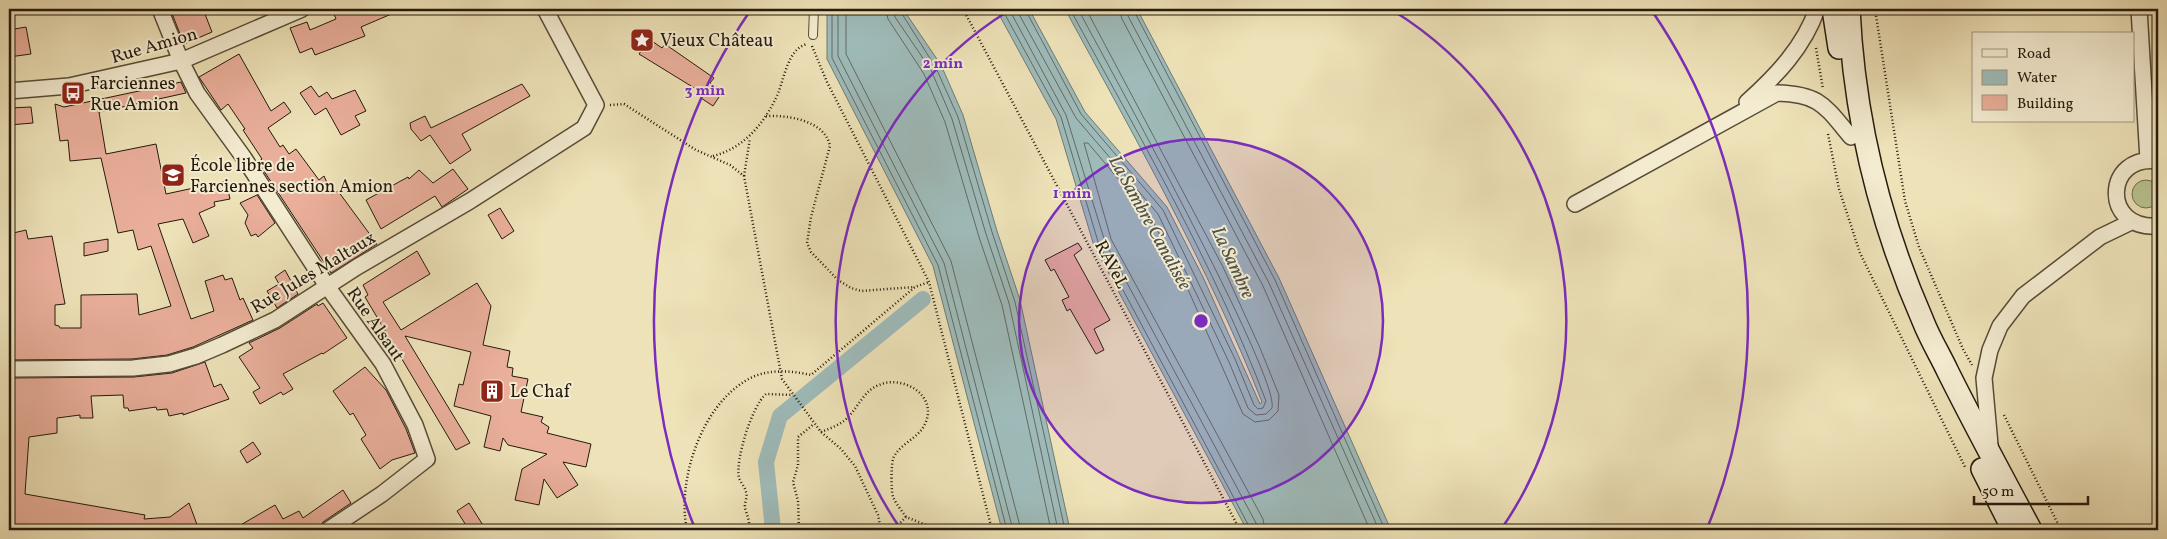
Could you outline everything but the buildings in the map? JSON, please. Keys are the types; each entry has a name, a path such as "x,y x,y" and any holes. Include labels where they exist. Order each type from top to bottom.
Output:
{"main road":[{"path":"1833,9 1851,137 1860,181 1882,253 1911,326 2013,530"},
{"path":"1849,9 1852,57 1864,135 1874,180 1895,248 1923,322 1991,457 2032,530"}],"street":[{"name":"Rue Alsaut","path":"160,9 181,61 197,92 244,158 327,286 383,364 415,425 427,459 382,494 328,530"},
{"name":"Rue Amion","path":"9,91 70,86 181,61 302,9"},
{"path":"545,9 596,106"},
{"path":"1733,115 1789,61 1813,22 1817,9"},
{"path":"2139,9 2153,161 2134,163 2124,172 2117,184 2116,198 2121,212 2131,222 2144,227 2158,226"},
{"path":"1575,204 1733,115 1777,93 1796,93 1816,99 1823,104 1851,137"},
{"name":"Rue Jules Maltaux","path":"9,368 133,368 168,364 196,356 275,320 584,128 596,106"},
{"path":"1991,457 1984,386 1995,337 2010,311 2023,296 2100,237 2131,222"}],"lane":[{"path":"813,35 814,9"}],"path":[{"name":"RAVeL","path":"963,9 1240,530"},
{"path":"1875,9 1905,201 1919,247 1963,349 1984,386"},
{"path":"713,156 727,152 750,136 766,116 776,99 794,54 799,48 810,45 929,282 992,530"},
{"path":"596,106 624,104 696,150 713,156 744,176"},
{"path":"766,116 795,117 822,131 828,137 830,146 811,217 807,243 810,252 819,263 838,280 861,291 915,287 929,282"},
{"path":"750,136 744,176 782,379 814,424 841,449 855,466 878,515 881,530"},
{"path":"687,530 684,512 687,476 707,421 740,386 754,377 780,372 811,375 915,287"},
{"path":"821,432 838,425 850,416 863,397 882,384 898,381 909,384 927,404 928,414 924,425 916,437 898,452 893,460 893,496 906,517 939,530"},
{"path":"748,530 749,519 745,506 747,494 740,478 738,465 752,415 759,400 766,394 793,395"},
{"path":"2002,411 2061,530"},
{"path":"799,530 798,501 793,482 798,465 798,438 814,424"},
{"path":"893,530 906,517"}],"green space":[{"path":"2146,180 2156,184 2160,194 2156,204 2146,208 2136,204 2132,194 2136,184"}],"water":[{"path":"827,9 903,9 941,65 963,115 997,231 1020,300 1070,530 1002,530 933,266 827,59"},
{"path":"996,9 1029,9 1085,112 1167,207 1203,277 1260,404 1262,402 1241,351 1170,203 1065,9 1137,9 1279,278 1391,530 1247,530 1094,246 1056,119"}],"waterway":[{"path":"773,530 766,462 780,416 923,299"}],"place":[{"name":"Vieux Château","path":"642,40"},
{"name":"Farciennes Rue Amion","path":"73,93"},
{"name":"École libre de Farciennes section Amion","path":"173,175"},
{"name":"Le Chaf","path":"492,391"}],"water label":[{"name":"La Sambre Canalisée","path":"1151,222"},
{"name":"La Sambre","path":"1234,262"}]}
